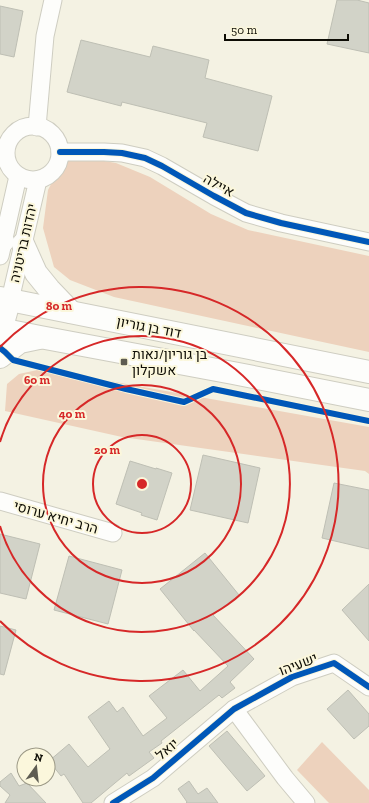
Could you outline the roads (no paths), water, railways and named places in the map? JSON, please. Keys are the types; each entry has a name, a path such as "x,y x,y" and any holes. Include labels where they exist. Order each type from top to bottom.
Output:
{"main road":[{"path":"7,246 36,273 71,312"},
{"name":"דוד בן גוריון","path":"5,299 369,372"},
{"path":"1,331 233,373 369,400"},
{"path":"0,356 20,342 40,337"}],"street":[{"path":"37,126 45,36 50,1"},
{"path":"37,126 52,134 60,149 60,157 54,171 48,175 38,180 26,179 18,176 11,169 7,161 4,140 20,130 37,126"},
{"name":"איילה","path":"60,152 122,153 145,158 246,213 281,223 369,242"},
{"name":"יהדות בריטניה","path":"1,331 5,299 7,246 18,176"},
{"name":"יהדות בריטניה","path":"7,246 38,180"},
{"name":"הרב יחיא ערוסי","path":"0,501 113,533"},
{"name":"ישעיהו","path":"234,709 292,677 334,663 369,687"},
{"path":"234,709 306,803"},
{"name":"יואל","path":"113,803 153,778 234,709"}],"place":[{"name":"בן גוריון/נאות אשקלון","path":"124,362"}]}
